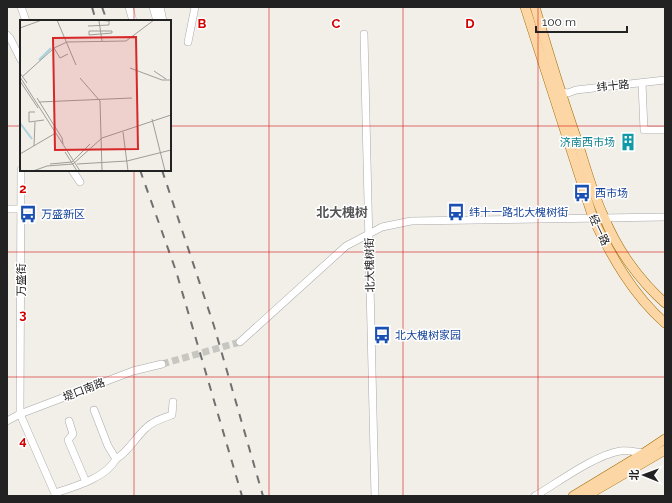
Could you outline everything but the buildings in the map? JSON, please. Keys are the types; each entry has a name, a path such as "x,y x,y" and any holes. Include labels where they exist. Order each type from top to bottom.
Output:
{"main road":[{"name":"经一路","path":"525,7 593,218 617,264 638,293 665,323"},
{"name":"经一路","path":"535,7 561,92 604,217 617,243 640,276 651,290 665,303"},
{"path":"573,496 665,439"},
{"path":"586,496 665,450"}],"street":[{"path":"21,7 26,20"},
{"path":"129,7 133,20"},
{"path":"153,7 157,20"},
{"path":"160,7 163,20"},
{"path":"188,42 195,7"},
{"name":"北大槐树街","path":"364,34 375,496"},
{"path":"7,35 20,58"},
{"name":"纬十路","path":"561,92 568,93 576,90 665,80"},
{"path":"642,83 644,130 665,130"},
{"name":"万盛街","path":"20,414 21,171"},
{"path":"73,171 80,182"},
{"path":"7,209 21,209"},
{"path":"240,342 346,246 382,227 411,221 665,217"},
{"name":"堤口南路","path":"7,421 20,414 133,371 162,364"},
{"path":"20,414 56,495 86,482 113,466 116,459 125,454 147,427 156,421 172,415 173,402"},
{"path":"94,410 108,446 116,459"},
{"path":"69,421 73,434 68,440 86,482"},
{"path":"535,496 596,459 620,451 644,453"}],"tunnel":[{"path":"162,364 240,342"}],"railway":[{"path":"92,7 96,20"},
{"path":"102,7 107,20"},
{"path":"140,171 176,271 242,496"},
{"path":"162,171 214,326 263,496"}],"place":[{"name":"济南西市场","path":"628,142"},
{"name":"西市场","path":"582,193"},
{"name":"纬十一路北大槐树街","path":"456,212"},
{"name":"万盛新区","path":"28,214"},
{"name":"北大槐树家园","path":"382,335"}],"district":[{"name":"北大槐树","path":"342,212"}]}
